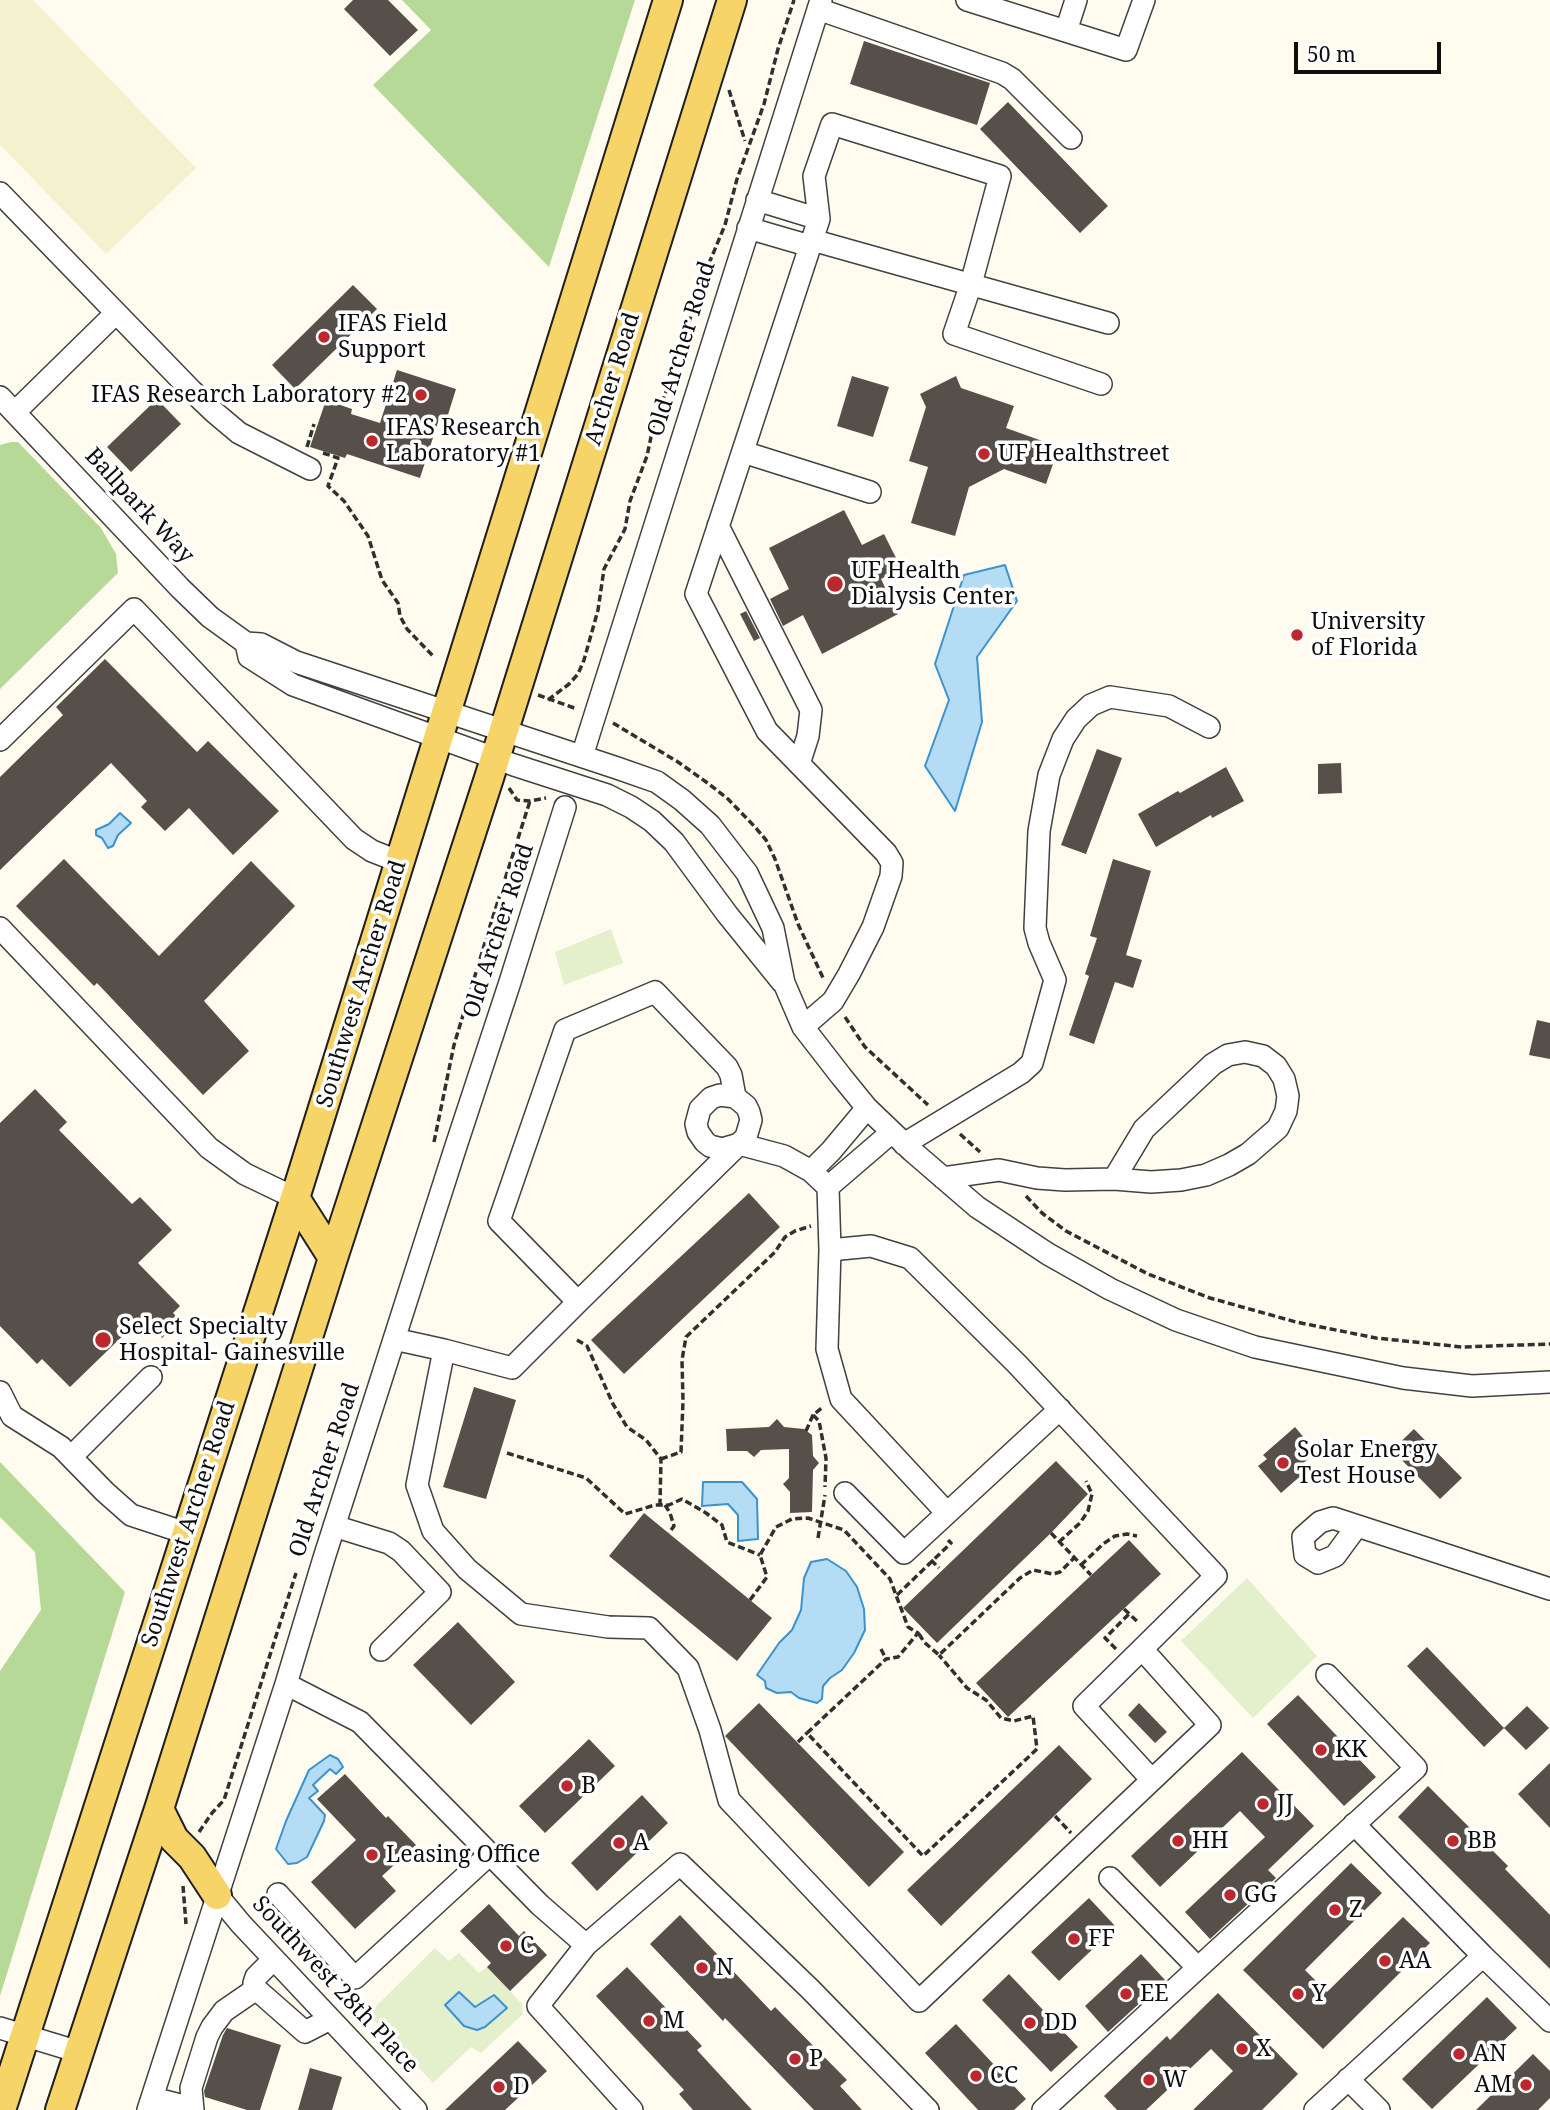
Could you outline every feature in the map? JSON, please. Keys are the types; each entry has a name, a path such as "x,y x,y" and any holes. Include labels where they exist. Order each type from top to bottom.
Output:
{"main road":[{"path":"439,738 668,0"},
{"name":"Archer Road","path":"494,757 733,0"},
{"name":"Southwest Archer Road","path":"1,2110 12,2032 186,1534 295,1198 439,738"},
{"path":"60,2110 159,1809 494,757"},
{"path":"295,1198 333,1258"},
{"path":"159,1809 174,1839 192,1857 217,1895"}],"street":[{"path":"967,0 1126,50 1144,0"},
{"path":"1066,31 1076,0"},
{"path":"820,4 1002,73 1012,79 1071,138"},
{"name":"Old Archer Road","path":"582,756 820,4"},
{"path":"803,1027 833,1001 849,974 873,927 891,876 892,863 886,853 767,732 696,594 819,219 814,176 832,124 1000,176 971,284 954,334 1101,384"},
{"path":"0,193 192,391 239,433 310,469"},
{"path":"757,200 819,219"},
{"path":"748,228 971,284 1108,323"},
{"path":"7,405 116,313"},
{"name":"Ballpark Way","path":"7,405 180,588 210,617 246,643 261,644 296,662 657,782 682,800 710,825 747,873 773,928 784,983"},
{"path":"743,452 870,492"},
{"path":"718,526 811,710 808,737 799,764"},
{"path":"0,740 134,609 354,839 372,851 400,862"},
{"name":"Ballpark Way","path":"246,643 249,657 293,685 600,792 631,807 652,821 674,842 727,914 784,983"},
{"path":"828,1187 898,1138 1021,1073 1032,1063 1055,980 1035,928 1039,831 1049,775 1063,739 1076,719 1091,705 1110,697 1169,706 1209,727"},
{"path":"541,773 556,803 600,792"},
{"name":"Old Archer Road","path":"150,2104 394,1339 556,803"},
{"path":"0,928 209,1147 245,1174 295,1198"},
{"path":"784,983 803,1027 867,1108 898,1138 977,1207 1048,1254 1121,1294 1176,1320 1255,1347 1403,1378 1472,1386 1550,1382"},
{"path":"578,1302 499,1221 565,1030 655,992 727,1066 735,1097"},
{"path":"943,1178 999,1170 1037,1178 1065,1180 1114,1179 1151,1182 1206,1175 1239,1160 1278,1128 1286,1111 1288,1096 1284,1079 1276,1066 1263,1056 1245,1052 1228,1055 1213,1064 1144,1129 1114,1179"},
{"path":"394,1339 512,1368 578,1302 739,1144 746,1138 751,1120 746,1106 735,1097 720,1095 711,1098 700,1109 696,1124 701,1137 710,1146 722,1149 739,1144 784,1156 811,1171 828,1187 830,1250 827,1349 841,1399 947,1513"},
{"path":"811,1171 867,1108"},
{"path":"830,1250 871,1246 910,1258 1060,1409 1216,1576 1144,1639 1084,1706 1152,1780"},
{"path":"444,1350 417,1485 433,1531 467,1569 521,1614 608,1627 649,1628 688,1668 710,1730 729,1800 919,2001 1210,1725 1144,1639"},
{"path":"71,1457 150,1377"},
{"path":"0,1392 12,1416 61,1447 131,1515 186,1534"},
{"path":"845,1493 904,1553 1060,1409"},
{"path":"334,1525 395,1547 440,1592 382,1650"},
{"path":"1357,1526 1550,1589"},
{"path":"1053,2107 1198,1968 1416,1768 1327,1675"},
{"path":"286,1684 360,1722 540,1905 586,1945"},
{"path":"1354,1824 1550,2021"},
{"path":"278,1894 355,1978 490,1854"},
{"path":"632,2110 538,2006 586,1945 680,1864 810,1989 928,2110"},
{"path":"1110,1878 1198,1968"},
{"name":"Southwest 28th Place","path":"217,1895 416,2110"},
{"path":"1315,2110 1483,1956"},
{"path":"274,1959 256,1977 256,1989 305,2032 330,2019"},
{"path":"150,2104 192,2109 191,2088 212,2027 224,2011 256,1989"},
{"path":"12,2032 79,2052"},
{"path":"1348,2079 1379,2110"}],"path":[{"path":"536,695 547,700 569,684 578,674 584,660 598,610 604,569 625,529 630,500 647,456 654,423 676,366 700,285 725,225 794,0"},
{"path":"729,89 745,141"},
{"path":"314,424 307,447 338,458 328,486 344,501 368,536 382,580 398,603 400,616 407,629 434,657"},
{"path":"506,784 517,800 556,803"},
{"path":"432,1152 454,1045 530,801"},
{"path":"661,1459 681,1452 682,1360 686,1337 775,1252 785,1237 816,1224"},
{"path":"577,1340 587,1346 613,1404 627,1427 646,1440 661,1459 662,1505 670,1513 674,1526 669,1533"},
{"path":"806,1431 813,1415 824,1407"},
{"path":"813,1415 819,1421 826,1458 825,1492 818,1538"},
{"path":"507,1453 586,1478 625,1514 682,1499 722,1525 727,1542 760,1555"},
{"path":"1059,1542 1080,1523 1088,1511 1092,1494 1086,1482"},
{"path":"750,1600 767,1577 760,1555 776,1527 792,1519 808,1518 844,1530 890,1579 908,1627 918,1633 967,1688 986,1700 1001,1718 1014,1721 1033,1716 1037,1749 923,1856 807,1733"},
{"path":"1051,1533 1091,1575"},
{"path":"1081,1565 1115,1536 1137,1536"},
{"path":"897,1595 951,1543 945,1537"},
{"path":"939,1655 1020,1577 1032,1570 1053,1574 1060,1572 1074,1558"},
{"path":"197,1835 224,1800 297,1572"},
{"path":"1124,1609 1144,1639"},
{"path":"1107,1640 1105,1638 1129,1615"},
{"path":"798,1742 886,1659 898,1657 918,1633"},
{"path":"881,1649 886,1659"},
{"path":"1055,1816 1075,1837"},
{"path":"183,1881 186,1925"}],"shaded area":[{"path":"0,0 33,0 196,168 106,254 0,145"}],"green space":[{"path":"402,0 635,0 549,267 373,85 431,30"},
{"path":"18,442 101,528 116,554 118,573 0,689 0,445"},
{"path":"611,929 623,963 564,985 555,952"},
{"path":"0,1462 125,1592 0,1996 0,1671 41,1610 35,1552 0,1517"},
{"path":"1247,1578 1317,1656 1253,1718 1181,1641"},
{"path":"435,1948 449,1961 459,1953 479,1973 487,1967 522,2004 523,2014 481,2053 471,2047 433,2083 368,2014"}],"water":[{"path":"1005,565 1017,601 977,657 982,722 955,811 925,766 949,700 935,664 964,575"},
{"path":"120,813 131,823 118,835 113,846 108,848 102,838 96,835 96,830 109,824"},
{"path":"703,1482 742,1482 757,1499 758,1539 738,1541 738,1515 728,1504 702,1506"},
{"path":"827,1559 846,1571 857,1587 864,1609 865,1630 842,1670 823,1686 822,1699 817,1703 799,1698 791,1692 777,1693 766,1688 765,1681 757,1675 779,1643 792,1630 801,1610 804,1578 811,1562"},
{"path":"330,1755 338,1759 343,1767 336,1774 330,1769 313,1785 318,1791 309,1798 325,1815 324,1821 307,1857 297,1863 288,1864 276,1849 286,1821 309,1770"},
{"path":"459,1992 475,2007 494,1995 507,2008 485,2027 477,2030 464,2026 445,2005"}],"building":[{"path":"353,0 388,0 418,30 390,56 344,9"},
{"path":"864,41 990,83 977,125 850,84"},
{"path":"1008,102 1108,206 1080,233 980,129"},
{"name":"IFAS Field Support","path":"353,285 377,309 295,389 272,365"},
{"name":"IFAS Research Laboratory #1","path":"397,370 456,389 446,421 439,419 420,478 347,454 345,458 310,447 326,400 352,409 351,414 380,423"},
{"path":"852,376 889,387 873,437 837,426"},
{"name":"UF Healthstreet","path":"956,376 961,388 1014,406 1006,428 1059,447 1046,484 1004,469 969,487 955,536 911,523 928,467 909,461 926,407 920,394"},
{"path":"157,399 181,424 131,472 107,447"},
{"name":"UF Health Dialysis Center","path":"844,510 862,545 884,534 901,568 881,579 898,614 822,654 803,615 783,626 770,599 789,589 769,548"},
{"path":"746,611 760,638 754,641 740,614"},
{"path":"105,659 197,752 208,741 279,811 233,855 189,808 165,831 141,807 147,801 111,763 0,870 0,777 63,715 56,707"},
{"path":"1097,749 1122,758 1086,854 1061,845"},
{"path":"1341,763 1342,793 1318,794 1318,764"},
{"path":"1226,767 1244,801 1212,818 1211,815 1156,847 1138,814"},
{"path":"64,859 159,956 251,861 295,906 204,1001 249,1051 203,1095 97,983 94,986 16,906"},
{"path":"1113,859 1151,871 1126,955 1142,960 1133,988 1115,982 1094,1044 1069,1035 1089,976 1085,974 1097,938 1090,936"},
{"path":"1537,1020 1550,1023 1550,1059 1529,1055"},
{"path":"35,1089 67,1122 59,1130 132,1204 140,1197 172,1230 138,1263 180,1306 173,1313 180,1320 162,1338 155,1331 148,1337 135,1324 70,1387 42,1359 37,1364 0,1326 0,1123"},
{"path":"749,1193 780,1227 624,1374 591,1340"},
{"path":"474,1387 516,1400 486,1499 443,1487"},
{"path":"777,1419 784,1427 804,1429 812,1435 813,1456 819,1463 813,1470 812,1512 790,1513 790,1492 783,1484 789,1478 789,1449 761,1450 754,1457 747,1451 727,1451 726,1429 769,1427"},
{"name":"Solar Energy Test House","path":"1295,1427 1316,1452 1299,1467 1304,1473 1281,1493 1258,1466 1267,1459 1263,1455"},
{"path":"1414,1429 1462,1478 1440,1499 1392,1450"},
{"path":"1056,1461 1088,1494 937,1643 903,1608"},
{"path":"644,1513 772,1618 737,1661 609,1556"},
{"path":"1129,1540 1161,1574 1008,1717 976,1683"},
{"path":"458,1622 515,1682 471,1725 413,1665"},
{"path":"1427,1647 1504,1728 1484,1747 1407,1666"},
{"name":"KK","path":"1298,1695 1376,1777 1344,1806 1267,1724"},
{"path":"759,1703 904,1852 869,1887 725,1736"},
{"path":"1139,1703 1167,1732 1155,1743 1128,1715"},
{"path":"1527,1706 1549,1728 1526,1750 1504,1728"},
{"name":"B","path":"589,1739 615,1766 545,1833 519,1806"},
{"path":"1059,1745 1092,1779 941,1926 907,1890"},
{"path":"1242,1752 1314,1826 1268,1870 1276,1878 1210,1939 1185,1912 1265,1837 1240,1811 1160,1887 1131,1856"},
{"path":"1550,1763 1550,1828 1518,1794"},
{"name":"Leasing Office","path":"345,1774 386,1818 388,1816 416,1845 382,1876 396,1891 355,1929 311,1882 356,1840 317,1799"},
{"path":"1428,1786 1508,1866 1505,1869 1550,1915 1550,1969 1398,1817"},
{"name":"A","path":"642,1795 668,1823 597,1891 571,1863"},
{"path":"1351,1863 1382,1893 1305,1970 1327,1992 1403,1917 1430,1943 1323,2049 1243,1970"},
{"name":"FF","path":"1089,1898 1116,1927 1059,1981 1031,1952"},
{"name":"C","path":"489,1904 519,1936 524,1931 547,1955 510,1991 487,1967 491,1963 460,1931"},
{"path":"680,1915 771,2011 775,2007 847,2080 840,2086 862,2110 814,2110 725,2018 723,2021 650,1944"},
{"name":"EE","path":"1141,1954 1165,1980 1108,2032 1085,2006"},
{"name":"M","path":"627,1967 702,2046 697,2050 752,2110 693,2110 679,2094 684,2090 596,1996"},
{"name":"DD","path":"1009,1974 1078,2047 1051,2072 982,2000"},
{"path":"1218,1993 1298,2074 1262,2110 1193,2110 1233,2071 1211,2049 1146,2110 1117,2110 1104,2096 1167,2036 1170,2040"},
{"name":"AN","path":"1487,1997 1517,2028 1432,2109 1402,2079"},
{"name":"CC","path":"956,2024 1026,2099 1014,2110 978,2110 925,2053"},
{"path":"227,2028 281,2045 260,2110 247,2110 205,2097 204,2091"},
{"name":"D","path":"518,2041 547,2071 505,2110 445,2110"},
{"name":"AM","path":"1533,2054 1550,2071 1550,2098 1538,2110 1476,2110"},
{"path":"310,2068 342,2077 332,2110 298,2110"}],"place":[{"name":"IFAS Field Support","path":"324,337"},
{"name":"IFAS Research Laboratory #2","path":"421,395"},
{"name":"IFAS Research Laboratory #1","path":"372,441"},
{"name":"UF Healthstreet","path":"984,454"},
{"name":"UF Health Dialysis Center","path":"835,584"},
{"name":"University of Florida","path":"1297,635"},
{"name":"Select Specialty Hospital- Gainesville","path":"103,1340"},
{"name":"Solar Energy Test House","path":"1283,1463"},
{"name":"KK","path":"1321,1750"},
{"name":"B","path":"567,1786"},
{"name":"JJ","path":"1263,1804"},
{"name":"HH","path":"1178,1841"},
{"name":"BB","path":"1453,1841"},
{"name":"A","path":"619,1843"},
{"name":"Leasing Office","path":"372,1855"},
{"name":"GG","path":"1230,1895"},
{"name":"Z","path":"1335,1910"},
{"name":"FF","path":"1074,1939"},
{"name":"C","path":"506,1946"},
{"name":"AA","path":"1385,1961"},
{"name":"N","path":"702,1968"},
{"name":"EE","path":"1126,1994"},
{"name":"Y","path":"1298,1994"},
{"name":"M","path":"649,2021"},
{"name":"DD","path":"1030,2023"},
{"name":"X","path":"1242,2049"},
{"name":"AN","path":"1459,2054"},
{"name":"P","path":"795,2059"},
{"name":"CC","path":"976,2076"},
{"name":"W","path":"1149,2080"},
{"name":"AM","path":"1526,2085"},
{"name":"D","path":"499,2087"}]}
